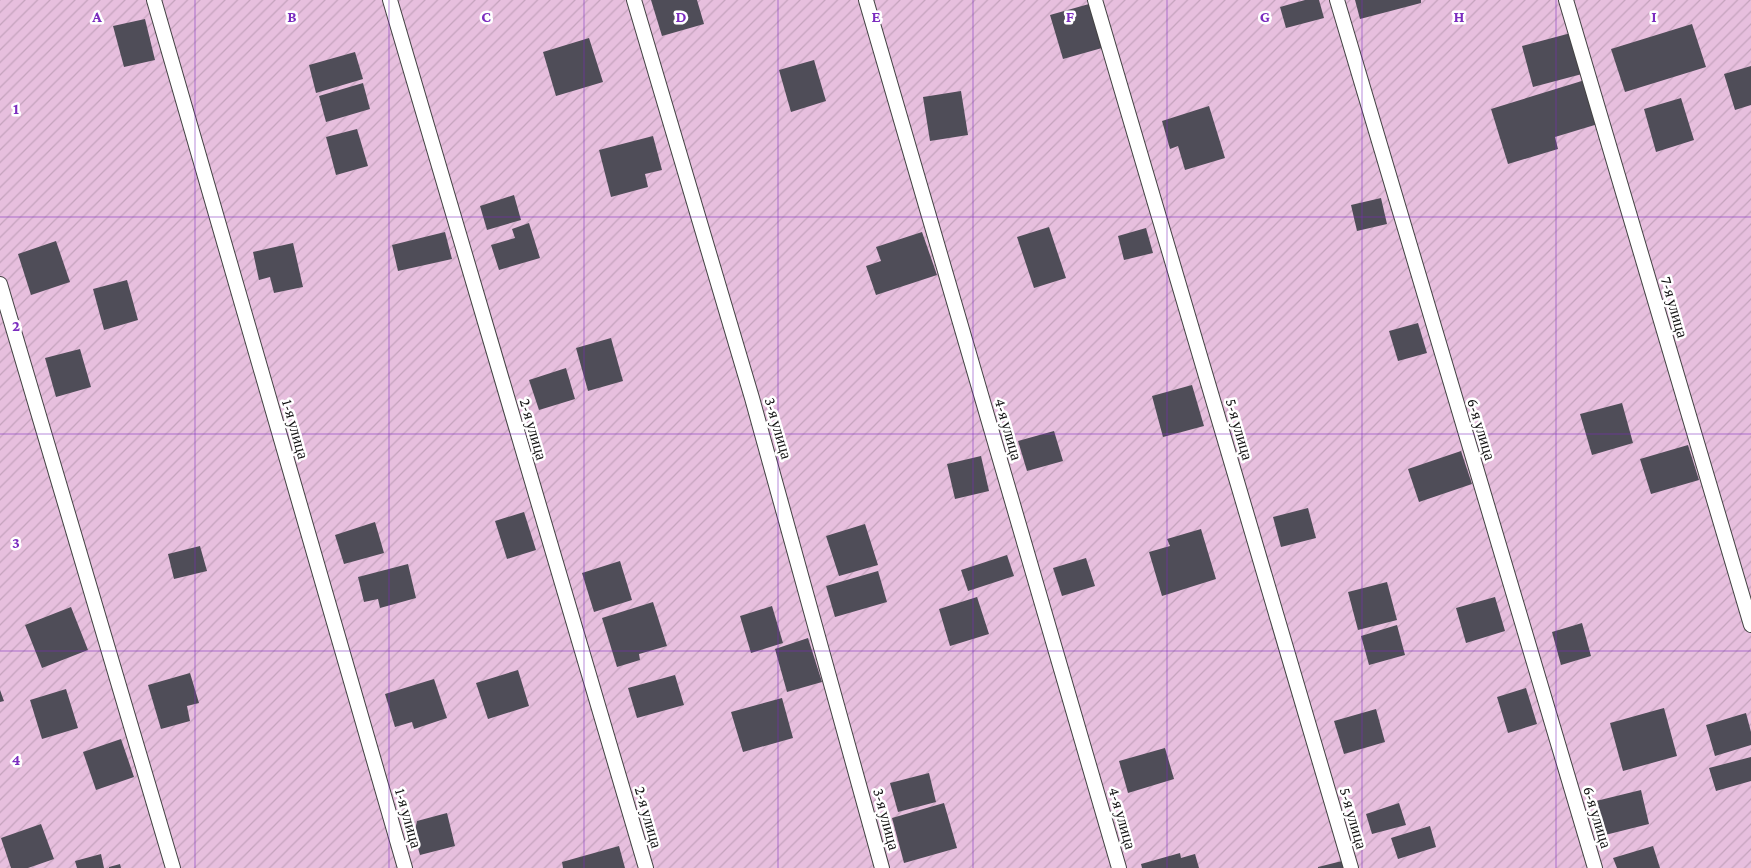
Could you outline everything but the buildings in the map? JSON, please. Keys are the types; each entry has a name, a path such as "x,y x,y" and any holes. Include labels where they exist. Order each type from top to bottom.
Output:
{"lane":[{"name":"1-я улица","path":"154,0 406,868"},
{"name":"2-я улица","path":"390,0 646,868"},
{"name":"3-я улица","path":"634,0 752,398 882,868"},
{"name":"4-я улица","path":"866,0 1119,868"},
{"name":"5-я улица","path":"1096,0 1351,868"},
{"name":"6-я улица","path":"1336,0 1595,868"},
{"name":"7-я улица","path":"1566,0 1751,625"},
{"path":"0,284 173,868"}],"shaded area":[{"path":"0,0 1751,0 1751,868 0,868"}]}
